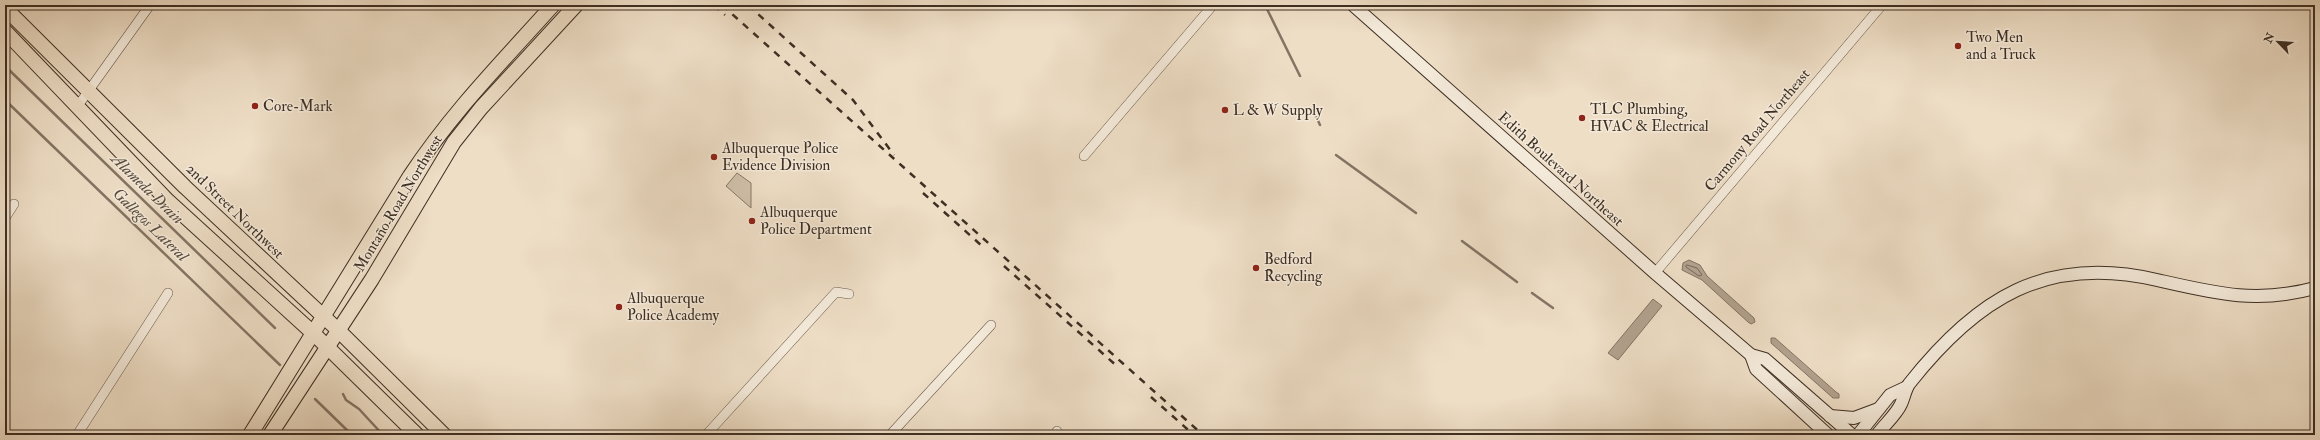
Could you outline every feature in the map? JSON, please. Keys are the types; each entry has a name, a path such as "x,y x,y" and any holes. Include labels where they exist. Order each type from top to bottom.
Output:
{"main road":[{"name":"Montaño Road Northwest","path":"250,435 322,317 437,137 473,92 552,5"},
{"name":"Montaño Road Northwest","path":"270,435 406,224 454,142 481,108 576,5"},
{"name":"2nd Street Northwest","path":"5,8 185,187 322,317 338,330 444,435"},
{"path":"5,31 76,107 168,201 328,347 417,435"}],"street":[{"path":"76,107 150,5"},
{"path":"1084,156 1213,5"},
{"name":"Edith Boulevard Northeast","path":"1353,5 1655,273 1751,355 1764,359 1852,435"},
{"name":"Carmony Road Northeast","path":"1655,273 1882,5"},
{"path":"5,218 14,204"},
{"path":"1877,435 1884,430 1901,405 1908,387 1947,340 1986,306 2016,290 2050,279 2079,273 2112,272 2236,296 2290,294 2315,288"},
{"path":"706,435 836,292 849,294"},
{"path":"77,435 168,293"},
{"path":"890,435 991,325"},
{"name":"Edith Boulevard Northeast","path":"1751,355 1756,369 1828,435"},
{"path":"1858,435 1890,395 1908,387"},
{"path":"1830,416 1854,418 1879,408"}],"shaded area":[{"path":"737,173 751,183 751,208 726,186"}],"water":[{"path":"1689,260 1700,265 1707,276 1754,318 1755,322 1751,324 1748,322 1702,280 1682,270 1683,263"},
{"path":"1653,299 1662,306 1618,360 1608,353"},
{"path":"1771,338 1775,338 1839,394 1839,398 1833,398 1771,343"}],"waterway":[{"path":"1265,5 1300,76"},
{"name":"Alameda Drain","path":"5,66 275,328"},
{"name":"Gallegos Lateral","path":"5,100 280,365"},
{"path":"1314,112 1320,125"},
{"path":"1336,155 1416,213"},
{"path":"1462,241 1517,282"},
{"path":"1532,293 1553,308"},
{"name":"Alameda Drain","path":"343,394 346,400 359,409 383,435"},
{"name":"Gallegos Lateral","path":"315,399 352,435"}],"railway":[{"path":"714,5 725,15"},
{"path":"722,5 1203,435"},
{"path":"748,5 853,100 894,155"},
{"path":"923,193 982,246"},
{"path":"1004,266 1118,367"},
{"path":"1151,397 1194,435"}],"place":[{"name":"Two Men and a Truck","path":"1958,46"},
{"name":"Core-Mark","path":"255,106"},
{"name":"L & W Supply","path":"1225,110"},
{"name":"TLC Plumbing, HVAC & Electrical","path":"1582,118"},
{"name":"Albuquerque Police Evidence Division","path":"714,157"},
{"name":"Albuquerque Police Department","path":"752,221"},
{"name":"Bedford Recycling","path":"1256,268"},
{"name":"Albuquerque Police Academy","path":"619,307"}]}
